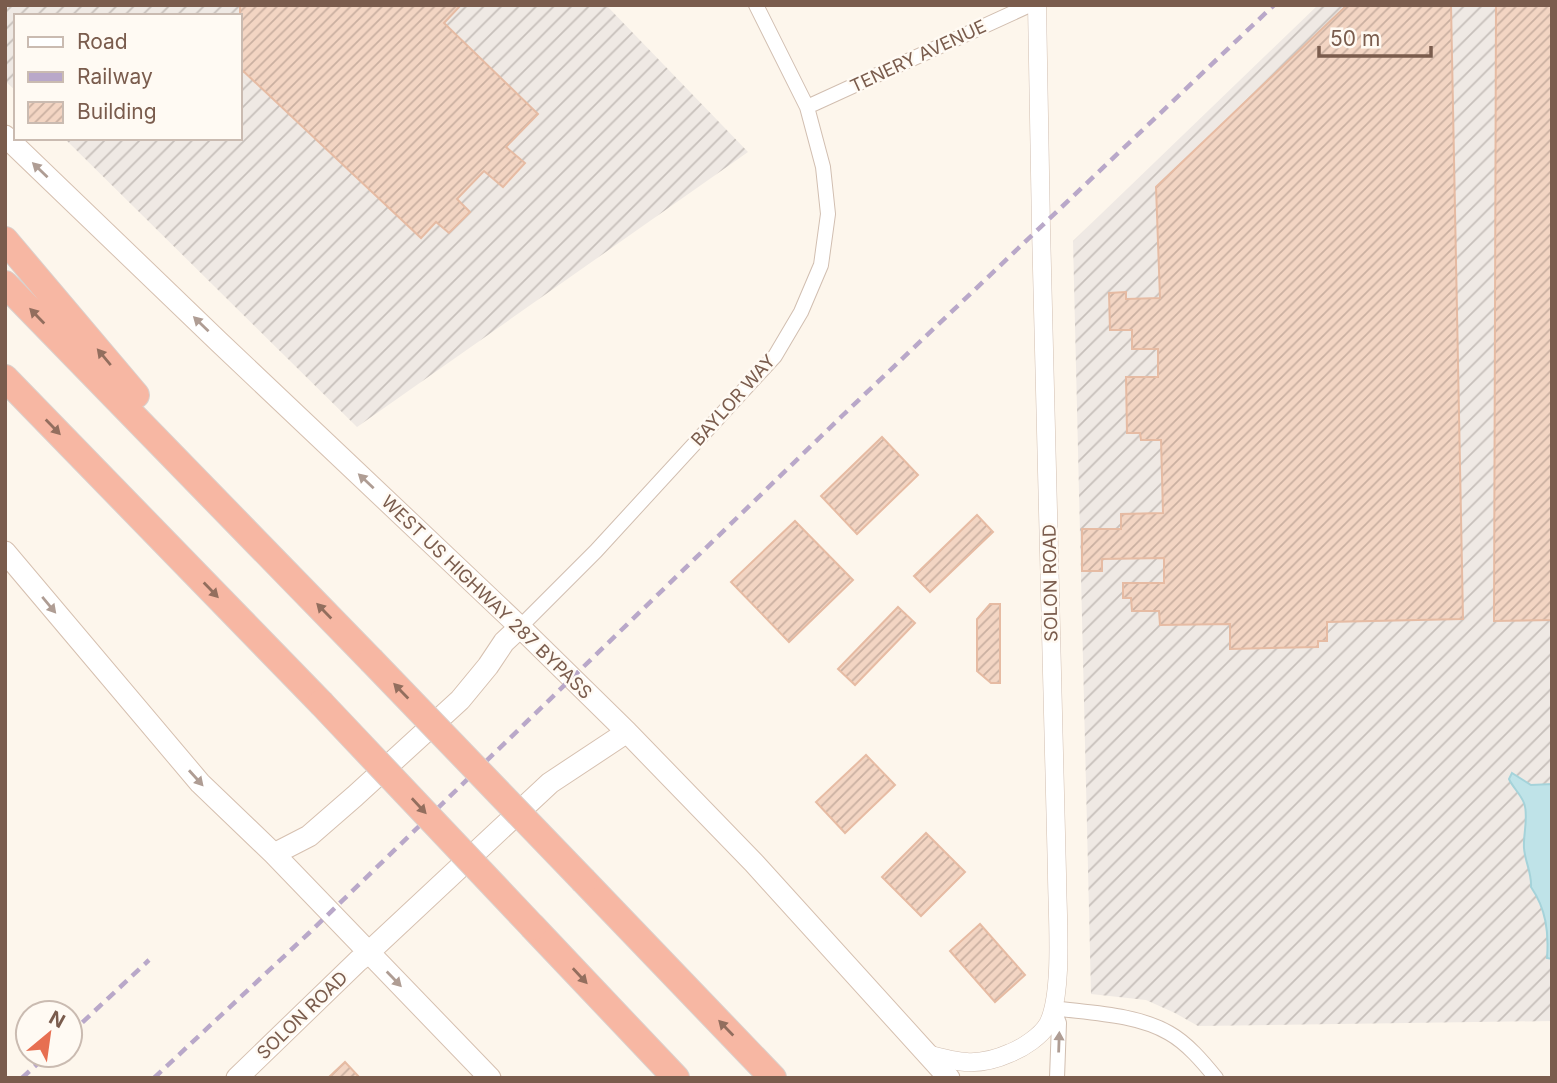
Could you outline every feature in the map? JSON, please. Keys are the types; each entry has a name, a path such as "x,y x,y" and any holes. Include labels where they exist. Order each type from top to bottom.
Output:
{"highway":[{"path":"5,240 152,414 167,439 170,453"},
{"path":"5,284 773,1078"},
{"path":"6,379 321,704 676,1078"}],"main road":[{"name":"WEST US HIGHWAY 287 BYPASS","path":"5,136 627,732 754,863 949,1078"},
{"path":"5,552 200,783 274,854 490,1078"},
{"path":"274,854 309,836 441,718 460,700 504,642 520,627"},
{"name":"SOLON ROAD","path":"237,1078 358,961 550,783 627,732"}],"street":[{"name":"BAYLOR WAY","path":"520,627 596,551 775,356 802,312 821,265 828,214 823,167 807,107 756,5"},
{"name":"TENERY AVENUE","path":"807,107 1030,5"},
{"name":"SOLON ROAD","path":"927,1054 956,1062 978,1063 997,1059 1020,1049 1048,1025 1058,979 1037,5"},
{"path":"1053,1008 1059,1023 1057,1078"},
{"path":"1053,1008 1142,1021 1171,1034 1204,1063 1216,1078"}],"shaded area":[{"path":"5,5 606,5 748,152 357,427 66,140 242,140 242,14 14,14 14,89 5,81"},
{"path":"1318,5 1552,5 1552,1021 1198,1026 1146,1000 1091,994 1073,241"}],"water":[{"path":"1512,773 1531,785 1552,784 1552,959 1547,958 1545,921 1531,887 1524,843 1525,808 1509,779"}],"building":[{"path":"240,5 461,5 444,23 538,114 506,147 525,163 503,187 484,171 457,199 470,212 449,233 436,222 421,238 242,70"},
{"path":"1347,5 1451,5 1463,619 1327,622 1327,641 1318,641 1318,647 1230,649 1230,624 1160,625 1159,611 1132,611 1131,598 1123,598 1123,583 1164,583 1164,558 1102,559 1102,571 1082,571 1082,529 1121,529 1121,514 1163,513 1161,440 1141,440 1140,433 1127,433 1126,377 1158,377 1158,349 1132,349 1132,330 1110,330 1109,293 1126,292 1126,299 1160,298 1156,187"},
{"path":"1496,5 1552,5 1552,620 1494,621"},
{"path":"882,437 918,475 857,534 821,496"},
{"path":"977,515 993,532 930,592 914,576"},
{"path":"795,521 853,580 789,642 731,582"},
{"path":"990,604 1000,604 1000,683 991,683 977,671 977,619"},
{"path":"898,607 915,623 855,685 838,669"},
{"path":"866,755 895,785 845,833 816,802"},
{"path":"926,833 965,872 921,916 882,877"},
{"path":"980,924 1025,975 995,1002 950,951"},
{"path":"345,1062 360,1078 328,1078"}],"railway":[{"path":"154,1078 309,933 843,415 1274,5"},
{"path":"84,1021 149,960"},
{"path":"22,1078 32,1069"}]}
